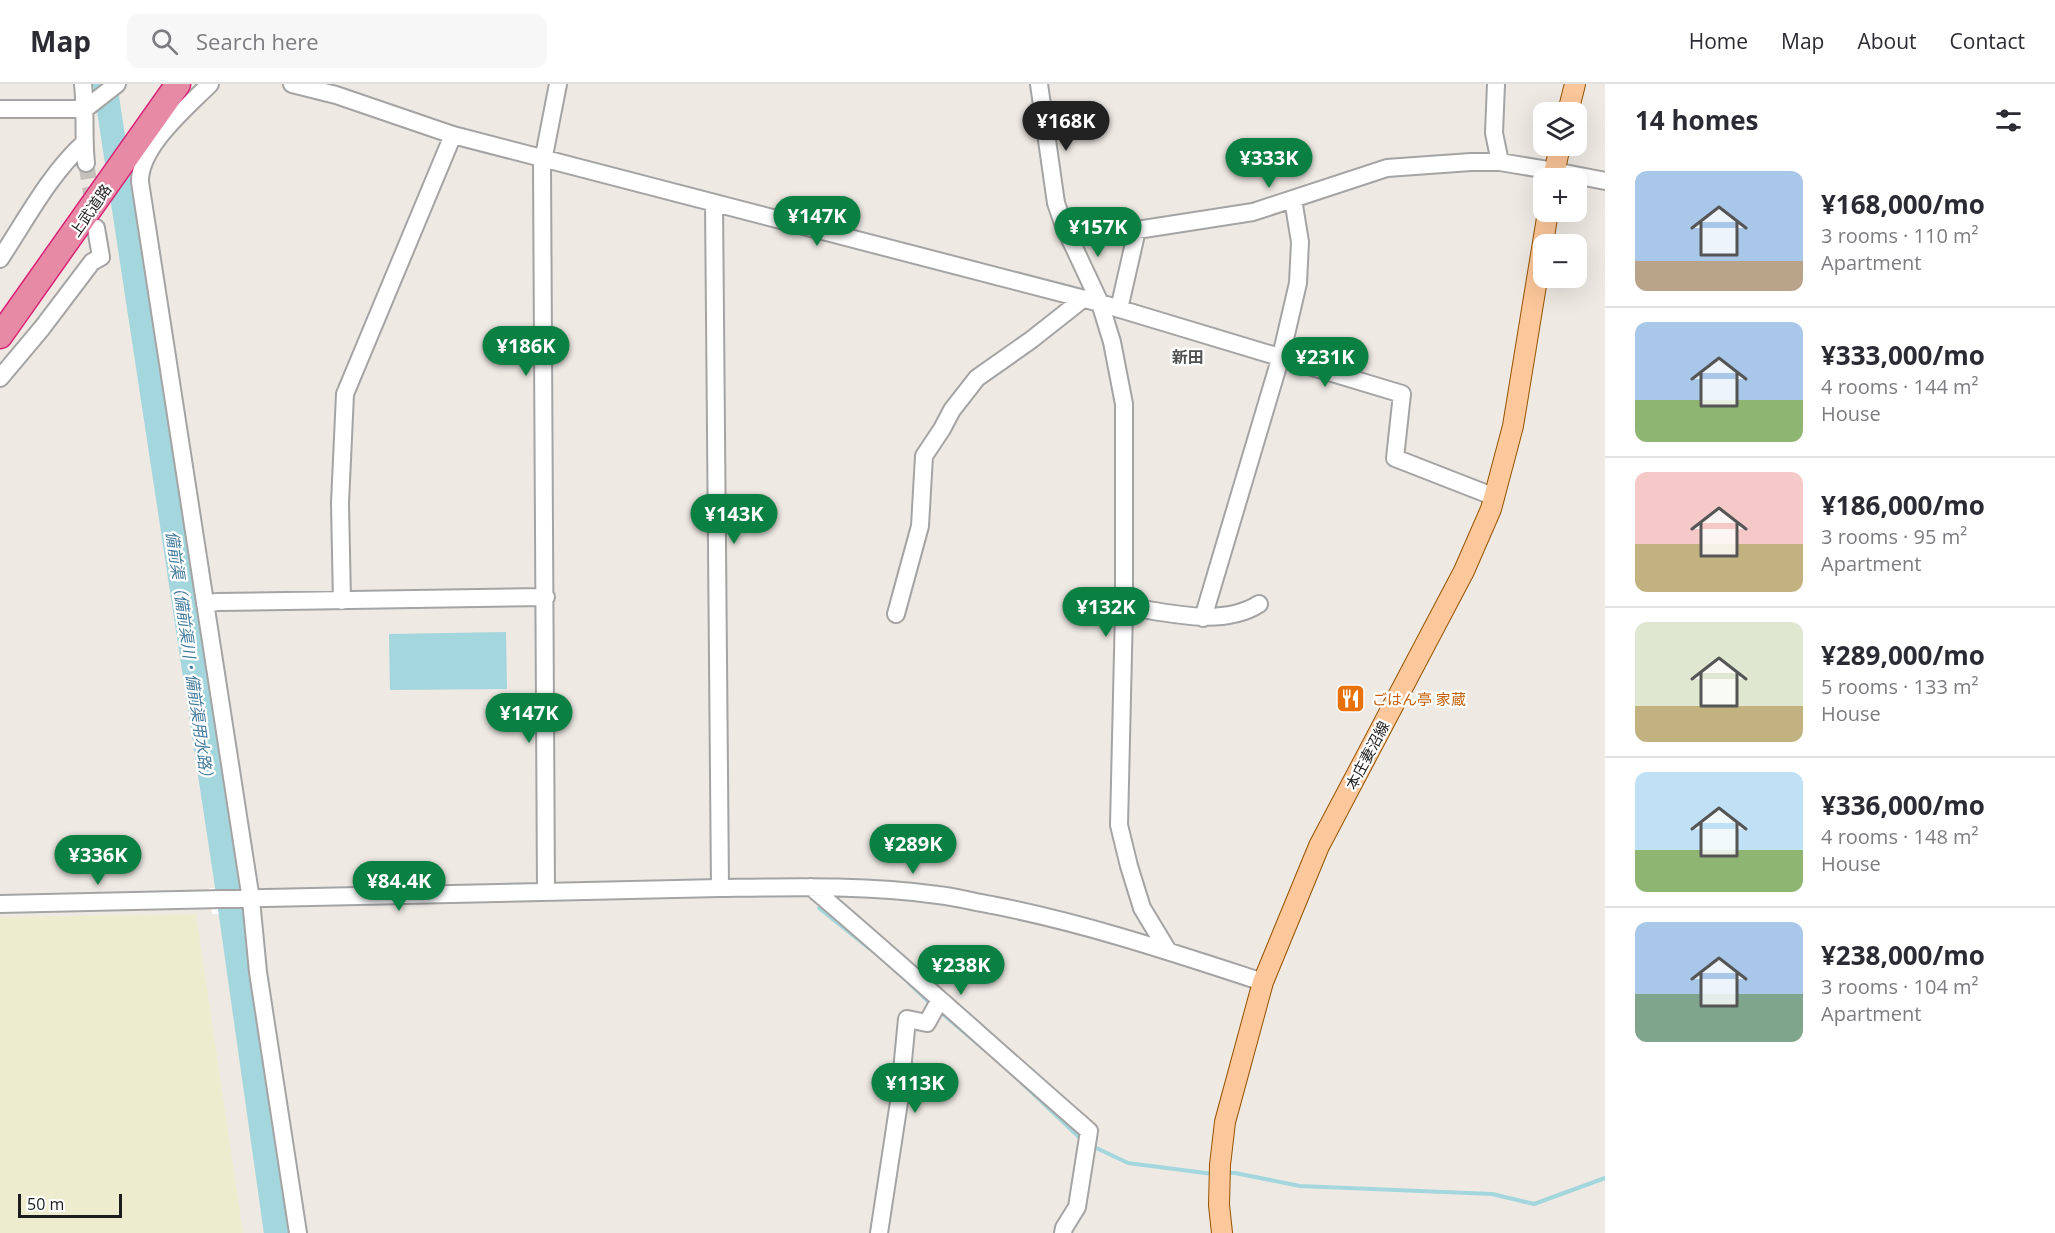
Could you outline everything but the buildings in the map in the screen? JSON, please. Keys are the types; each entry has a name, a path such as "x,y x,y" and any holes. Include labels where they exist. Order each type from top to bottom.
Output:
{"highway":[{"name":"上武道路","path":"0,336 99,199 178,84"}],"main road":[{"path":"1571,102 1575,84"},
{"name":"本庄妻沼線","path":"1222,1233 1220,1165 1225,1122 1263,982 1319,846 1464,571 1491,509 1513,426 1546,222"}],"street":[{"path":"83,84 90,105 84,142 86,163"},
{"path":"0,109 90,105 117,84"},
{"path":"210,84 174,120 152,149 140,174 298,1233"},
{"path":"292,84 337,89 453,135 1100,303 1402,394 1395,458 1495,497"},
{"path":"546,892 543,158 558,84"},
{"path":"1039,84 1056,203 1064,226 1100,303 1112,342 1124,404 1124,606 1119,825 1142,908 1168,951"},
{"path":"1496,84 1494,134 1500,162"},
{"path":"342,601 340,503 345,394 453,135"},
{"path":"0,259 53,178 69,156 84,142"},
{"path":"1119,309 1137,230 1253,212 1387,168 1500,162 1533,170"},
{"path":"1587,179 1605,181"},
{"path":"1203,618 1281,356 1298,283 1300,242 1293,199"},
{"path":"714,203 720,888"},
{"path":"0,378 42,328 92,262 101,256 96,228"},
{"path":"896,614 920,526 924,456 952,410 977,378 1031,340 1083,299"},
{"path":"205,604 546,597"},
{"path":"1124,606 1203,618 1248,611 1259,604"},
{"path":"811,887 1089,1131 1077,1207 1063,1233"},
{"path":"0,904 720,888 876,889 939,895 1020,911 1090,928 1263,982"},
{"path":"879,1233 899,1102 907,1019 927,1023 939,1001"}],"shaded area":[{"path":"196,914 243,1233 0,1233 0,917"}],"water":[{"path":"506,632 507,689 390,690 389,634"}],"pier":[{"path":"244,887 247,913 212,914 209,888"}],"waterway":[{"name":"備前渠（備前渠川・備前渠用水路）","path":"105,84 225,873 276,1233"},
{"path":"819,908 870,949"},
{"path":"909,983 932,1005"},
{"path":"938,1010 978,1044"},
{"path":"1022,1083 1081,1139"},
{"path":"1090,1145 1128,1163 1213,1174"},
{"path":"1226,1173 1300,1186 1492,1194 1534,1204 1605,1178"}],"tunnel":[{"path":"86,163 94,210"}],"place":[{"name":"ごはん亭 家蔵","path":"1351,699"}],"district":[{"name":"新田","path":"1188,357"}]}
